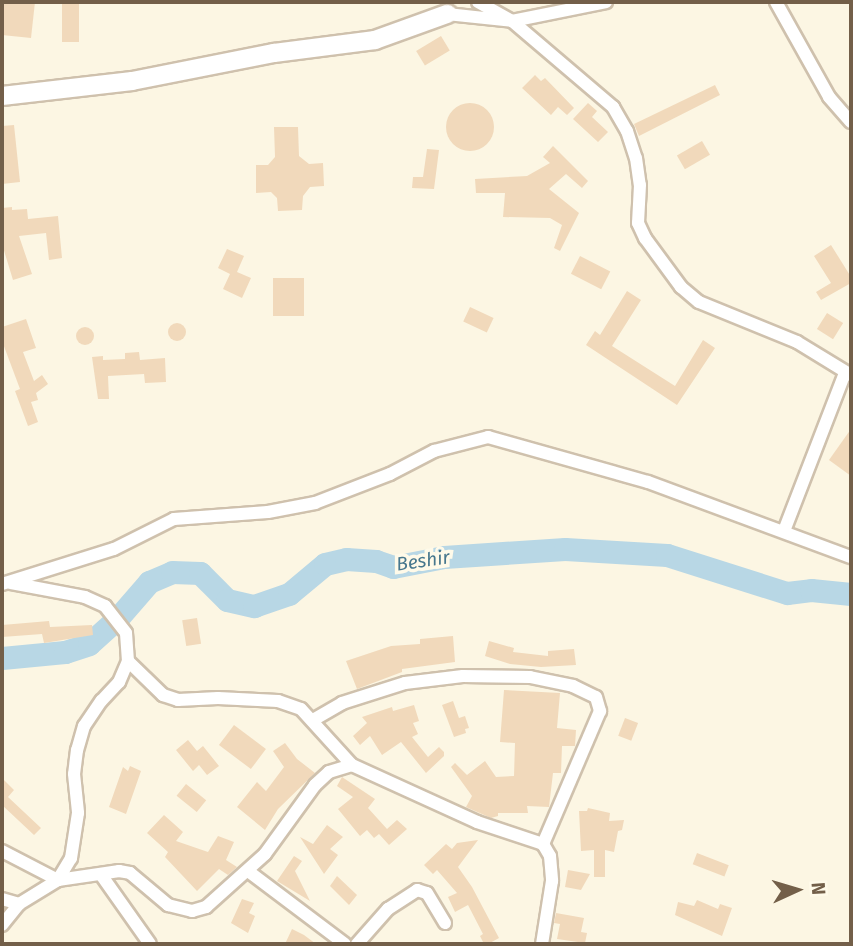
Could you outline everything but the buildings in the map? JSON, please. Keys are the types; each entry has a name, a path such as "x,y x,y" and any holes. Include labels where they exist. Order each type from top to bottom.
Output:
{"main road":[{"path":"2,96 132,81 274,53 375,40 447,14"}],"street":[{"path":"478,2 512,22 613,107 627,131 636,158 640,185 638,223 645,238 681,288 699,302 797,342 848,374 784,531"},
{"path":"447,14 512,22 606,2"},
{"path":"776,2 829,97 851,122"},
{"path":"6,583 114,549 174,519 268,512 315,503 390,474 434,451 488,437 648,482 851,557"},
{"path":"6,583 85,597 105,606 126,633 128,661 119,682 101,701 84,726 74,774 78,813 71,858 58,880"},
{"path":"128,661 163,695 178,700 218,698 278,701 301,709 352,765 477,822 543,844 550,856 552,881 542,944"},
{"path":"313,720 342,703 405,683 463,676 530,677 573,685 596,697 600,711 543,844"},
{"path":"2,925 19,904 58,880 102,876 119,871 130,873 168,905 192,911 206,907 265,854 315,785 329,772 352,765"},
{"path":"2,851 58,880"},
{"path":"248,871 345,944"},
{"path":"102,876 149,944"},
{"path":"357,944 388,909 417,890 427,893 445,923"},
{"path":"2,900 19,904"}],"waterway":[{"name":"Beshir","path":"2,658 65,652 89,644 117,619 149,582 172,572 200,573 227,600 254,606 289,594 325,564 346,559 376,561 393,567 444,557 565,549 667,555 787,593 811,590 851,594"}]}
